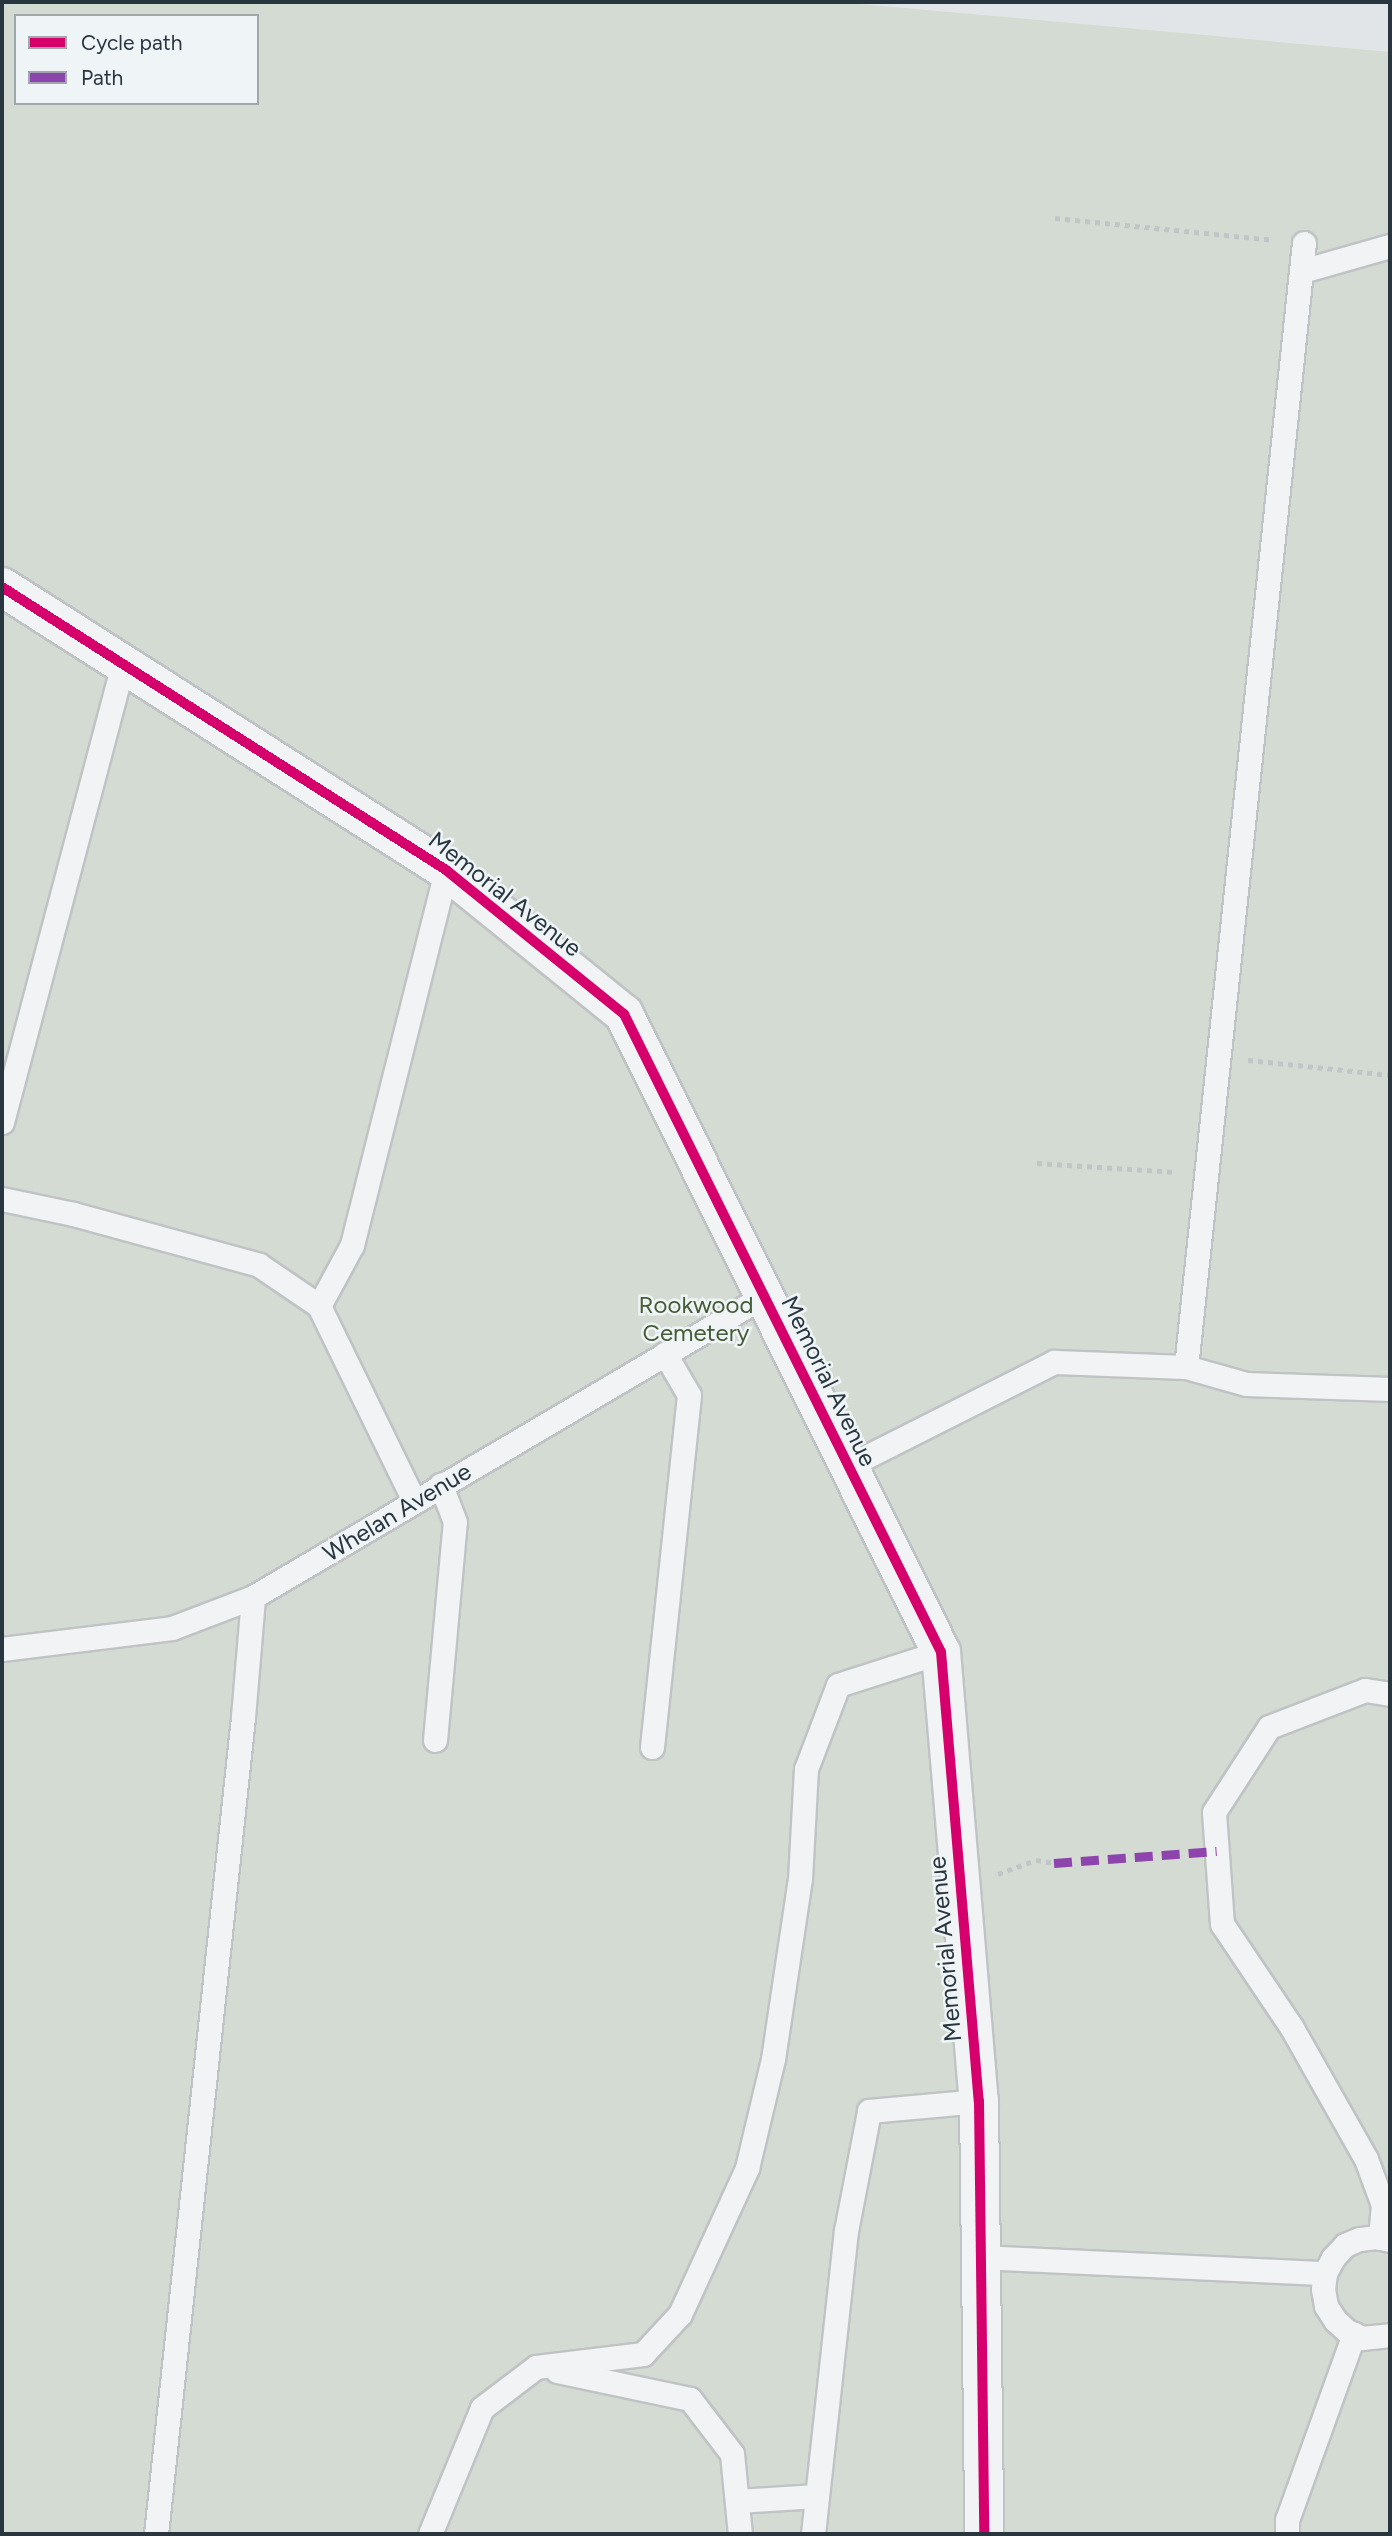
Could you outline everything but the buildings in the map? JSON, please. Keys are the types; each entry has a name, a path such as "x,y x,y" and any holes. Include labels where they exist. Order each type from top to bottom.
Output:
{"street":[{"name":"Memorial Avenue","path":"2,587 446,870 624,1014 941,1652 979,2101 984,2534"}],"lane":[{"path":"1186,1367 1304,243"},
{"path":"1302,271 1390,246"},
{"path":"2,1122 122,664"},
{"path":"320,1306 352,1245 446,870"},
{"path":"2,1199 73,1214 259,1265 320,1306 414,1501"},
{"name":"Whelan Avenue","path":"2,1649 172,1628 253,1597 764,1296"},
{"path":"652,1747 689,1395 665,1354"},
{"path":"848,1466 1054,1362 1186,1367 1246,1384 1390,1389"},
{"path":"435,1740 455,1522 441,1485"},
{"path":"156,2534 240,1745 253,1597"},
{"path":"430,2534 482,2408 536,2367 643,2354 680,2314 747,2168 773,2059 780,2017 800,1879 806,1769 838,1685 941,1652"},
{"path":"1390,1694 1365,1690 1269,1727 1214,1812 1222,1924 1292,2028 1366,2159 1383,2205 1385,2239 1359,2239 1345,2245 1333,2258 1325,2273 1322,2289 1326,2305 1335,2320 1354,2334 1362,2337 1390,2335"},
{"path":"813,2534 846,2231 869,2111 979,2101"},
{"path":"981,2257 1325,2273"},
{"path":"1287,2534 1292,2507 1354,2334"},
{"path":"536,2367 690,2399 732,2454 740,2534"},
{"path":"737,2501 817,2496"}],"path":[{"path":"1055,218 1304,243"},
{"path":"1219,1057 1390,1075"},
{"path":"1037,1163 1206,1174"},
{"path":"959,1867 997,1875 1036,1860 1054,1863"}],"green space":[{"name":"Rookwood Cemetery","path":"2,2 838,2 1390,52 1390,2534 2,2534"}],"marked path":[{"path":"1054,1863 1217,1851"}],"cycle path":[{"path":"2,587 446,870 624,1014 941,1652 979,2101 984,2534"}]}
